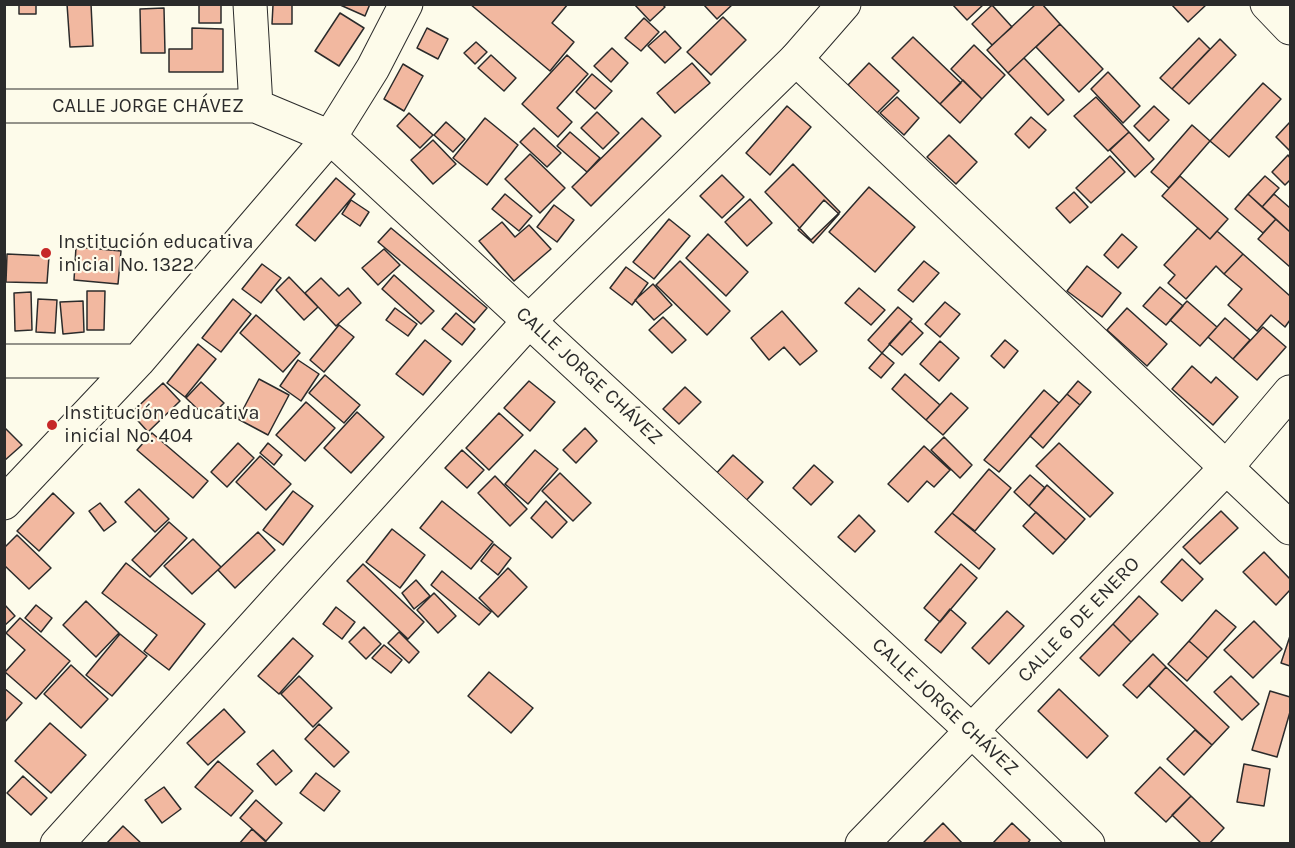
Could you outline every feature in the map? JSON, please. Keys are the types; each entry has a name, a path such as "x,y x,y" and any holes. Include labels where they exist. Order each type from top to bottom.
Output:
{"street":[{"path":"250,4 250,55 256,106"},
{"path":"4,503 138,361 330,137 373,68 406,4"},
{"path":"57,843 529,321 796,59 844,4"},
{"path":"1267,4 1290,28"},
{"path":"796,59 1290,528"},
{"name":"CALLE JORGE CHÁVEZ","path":"4,106 256,106 330,137 972,731 1088,843"},
{"path":"4,362 138,361"},
{"name":"CALLE 6 DE ENERO","path":"861,843 1225,468 1290,393"}],"building":[{"path":"19,4 36,4 36,14 19,14"},
{"path":"67,4 91,4 93,46 70,47"},
{"path":"199,4 221,4 221,23 199,23"},
{"path":"338,4 370,4 365,16"},
{"path":"470,4 568,4 552,23 574,42 550,71"},
{"path":"634,4 662,4 665,7 650,21"},
{"path":"703,4 733,4 717,19"},
{"path":"952,4 984,4 967,20"},
{"path":"1036,4 1042,4 1060,24 1008,73 987,50"},
{"path":"1171,4 1207,4 1188,22"},
{"path":"273,5 292,5 292,24 272,24"},
{"path":"992,5 1012,27 992,45 972,24"},
{"path":"164,8 165,53 141,53 140,9"},
{"path":"340,13 364,28 339,66 315,51"},
{"path":"723,17 746,40 711,75 687,52"},
{"path":"644,18 659,32 641,51 625,38"},
{"path":"1060,24 1103,69 1079,92 1036,47"},
{"path":"192,28 223,29 223,72 169,72 169,49 192,49"},
{"path":"427,28 448,39 438,59 417,48"},
{"path":"665,31 681,48 665,63 648,46"},
{"path":"913,37 961,83 940,104 892,58"},
{"path":"1199,38 1210,49 1172,89 1160,78"},
{"path":"1220,39 1236,55 1189,104 1172,89"},
{"path":"476,42 487,52 475,64 464,53"},
{"path":"974,45 1005,75 982,99 951,69"},
{"path":"612,48 628,63 611,82 594,66"},
{"path":"491,55 516,78 504,91 478,68"},
{"path":"567,55 588,74 557,108 572,122 558,137 522,104"},
{"path":"1024,58 1064,100 1048,115 1008,73"},
{"path":"692,63 710,83 675,113 657,93"},
{"path":"869,63 899,91 877,113 848,85"},
{"path":"403,64 423,76 404,111 384,99"},
{"path":"1108,72 1140,106 1123,123 1091,89"},
{"path":"592,74 612,91 595,109 576,92"},
{"path":"963,80 982,99 960,123 940,104"},
{"path":"1263,83 1281,99 1229,157 1210,141"},
{"path":"897,97 919,118 904,135 880,113"},
{"path":"1096,97 1129,132 1108,151 1074,116"},
{"path":"787,106 811,127 770,175 746,153"},
{"path":"1154,106 1169,120 1149,141 1134,126"},
{"path":"597,112 619,133 603,149 581,128"},
{"path":"409,113 433,135 420,148 397,126"},
{"path":"1031,117 1046,130 1029,148 1015,134"},
{"path":"485,118 518,145 487,185 453,158"},
{"path":"642,118 661,136 591,206 572,187"},
{"path":"446,122 465,139 453,152 434,135"},
{"path":"1290,122 1290,151 1276,137"},
{"path":"1192,125 1210,141 1169,188 1151,172"},
{"path":"534,128 561,153 547,167 520,142"},
{"path":"570,132 600,158 587,172 557,146"},
{"path":"1129,132 1154,159 1135,177 1110,150"},
{"path":"949,135 977,162 956,184 927,157"},
{"path":"433,140 456,164 433,184 411,160"},
{"path":"530,154 565,188 540,213 505,179"},
{"path":"1288,155 1290,180 1285,185 1272,172"},
{"path":"1110,156 1125,172 1091,203 1076,188"},
{"path":"793,164 840,212 811,240 765,192"},
{"path":"722,175 744,197 722,218 700,196"},
{"path":"1180,176 1228,219 1210,239 1162,196"},
{"path":"1265,176 1279,188 1262,207 1248,194"},
{"path":"336,178 355,194 315,241 296,225"},
{"path":"869,187 915,227 875,272 829,232"},
{"path":"1074,192 1088,207 1070,223 1056,208"},
{"path":"505,194 532,216 519,231 492,209"},
{"path":"1248,194 1276,219 1263,233 1235,209"},
{"path":"1274,194 1290,208 1290,232 1262,207"},
{"path":"750,199 772,223 747,246 725,222"},
{"path":"351,200 369,212 360,226 342,214"},
{"path":"824,200 839,214 813,243 798,230"},
{"path":"554,205 574,220 557,242 537,227"},
{"path":"669,219 690,236 654,279 633,262"},
{"path":"1276,219 1290,232 1290,267 1258,239"},
{"path":"502,222 515,237 529,225 551,249 514,281 479,241"},
{"path":"391,228 487,308 474,323 378,242"},
{"path":"1198,228 1210,239 1217,231 1243,254 1224,274 1216,266 1186,299 1168,283 1175,275 1164,265"},
{"path":"708,234 748,272 726,296 686,258"},
{"path":"1122,234 1137,247 1118,268 1104,255"},
{"path":"76,247 121,251 118,284 74,280"},
{"path":"384,249 400,265 378,285 362,268"},
{"path":"7,254 49,256 47,283 6,282"},
{"path":"1243,254 1290,296 1290,320 1285,327 1271,315 1257,331 1228,305 1242,289 1224,274"},
{"path":"680,261 730,311 707,335 656,285"},
{"path":"924,261 939,273 913,302 898,290"},
{"path":"262,264 281,278 261,303 242,289"},
{"path":"1087,266 1121,293 1102,317 1067,291"},
{"path":"626,267 648,283 632,305 610,288"},
{"path":"394,275 434,311 421,324 382,289"},
{"path":"289,277 318,307 304,320 276,290"},
{"path":"321,278 339,296 348,288 361,303 336,326 305,293"},
{"path":"653,284 672,305 654,320 635,300"},
{"path":"1160,287 1183,306 1166,325 1143,306"},
{"path":"859,288 885,310 871,325 845,303"},
{"path":"87,291 105,291 104,330 87,330"},
{"path":"31,292 32,330 15,331 14,293"},
{"path":"38,299 57,300 55,333 36,332"},
{"path":"233,299 251,314 221,352 202,338"},
{"path":"83,301 84,332 63,334 60,302"},
{"path":"1187,301 1217,327 1200,346 1170,320"},
{"path":"945,302 960,314 940,337 925,324"},
{"path":"898,307 912,319 882,353 868,340"},
{"path":"395,308 417,324 408,336 386,320"},
{"path":"1127,308 1167,344 1147,366 1107,330"},
{"path":"782,311 817,351 800,365 784,347 769,360 751,338"},
{"path":"456,313 475,329 462,345 442,329"},
{"path":"256,315 300,353 283,372 240,333"},
{"path":"663,317 686,340 672,353 649,330"},
{"path":"1225,318 1250,340 1233,359 1208,337"},
{"path":"910,321 923,333 902,355 889,344"},
{"path":"339,325 354,337 324,372 310,360"},
{"path":"1263,327 1286,347 1257,380 1233,359"},
{"path":"425,340 451,361 423,395 396,374"},
{"path":"1005,340 1018,351 1004,368 991,356"},
{"path":"940,341 959,358 939,381 920,364"},
{"path":"198,344 216,359 185,397 167,383"},
{"path":"882,353 894,363 881,378 869,368"},
{"path":"298,360 319,374 301,401 280,386"},
{"path":"1192,366 1211,383 1216,377 1238,397 1213,425 1172,389"},
{"path":"905,374 940,405 926,420 892,389"},
{"path":"325,375 360,405 344,423 309,393"},
{"path":"259,379 289,395 268,435 238,419"},
{"path":"529,381 555,402 530,431 504,408"},
{"path":"1078,381 1091,392 1080,405 1067,394"},
{"path":"201,382 224,403 208,419 186,398"},
{"path":"163,383 180,401 148,432 131,413"},
{"path":"685,387 701,402 679,424 663,409"},
{"path":"1044,390 1059,403 999,472 984,460"},
{"path":"951,393 968,408 943,435 926,420"},
{"path":"1067,394 1080,405 1043,448 1030,436"},
{"path":"306,402 335,428 305,461 276,435"},
{"path":"357,412 384,437 351,473 324,448"},
{"path":"499,413 523,435 489,470 466,448"},
{"path":"4,427 22,445 4,461"},
{"path":"585,428 597,441 576,463 563,450"},
{"path":"152,433 208,481 193,498 137,450"},
{"path":"944,437 972,465 960,478 931,450"},
{"path":"238,443 254,458 227,487 211,472"},
{"path":"268,443 282,455 274,465 260,453"},
{"path":"1059,443 1113,493 1090,517 1036,466"},
{"path":"924,446 950,470 934,487 927,481 908,502 888,484"},
{"path":"462,450 484,470 467,488 445,468"},
{"path":"535,450 558,469 528,504 505,484"},
{"path":"733,455 763,482 743,504 713,477"},
{"path":"260,456 291,484 266,510 236,482"},
{"path":"814,465 833,482 811,505 793,488"},
{"path":"989,469 1011,488 975,531 952,513"},
{"path":"560,473 591,503 573,521 542,491"},
{"path":"1030,475 1045,488 1029,506 1014,492"},
{"path":"495,476 527,509 510,526 478,493"},
{"path":"1047,485 1085,519 1066,540 1029,506"},
{"path":"139,489 169,519 155,532 125,502"},
{"path":"293,491 313,506 283,545 263,530"},
{"path":"53,493 74,513 39,551 17,531"},
{"path":"442,501 493,542 471,569 420,528"},
{"path":"546,501 567,522 552,538 531,518"},
{"path":"100,503 116,522 104,531 89,511"},
{"path":"1221,511 1238,528 1200,564 1183,547"},
{"path":"1036,512 1066,540 1053,554 1023,526"},
{"path":"952,513 995,549 979,569 935,532"},
{"path":"859,515 875,531 855,552 838,537"},
{"path":"169,522 187,538 150,577 132,560"},
{"path":"392,529 425,555 400,588 366,562"},
{"path":"258,532 275,550 235,588 218,570"},
{"path":"17,535 51,568 29,589 4,565 4,548"},
{"path":"193,539 221,567 192,594 164,566"},
{"path":"494,544 511,558 498,575 481,561"},
{"path":"1264,552 1290,579 1290,590 1276,605 1243,572"},
{"path":"1182,559 1203,579 1182,601 1161,582"},
{"path":"126,563 205,624 169,670 144,651 157,635 102,593"},
{"path":"363,564 424,622 408,639 347,581"},
{"path":"961,564 977,578 940,622 924,608"},
{"path":"508,568 527,587 498,617 479,598"},
{"path":"442,571 491,612 479,625 431,585"},
{"path":"416,580 430,596 414,609 402,593"},
{"path":"434,593 456,616 438,633 417,610"},
{"path":"1139,596 1158,614 1131,642 1113,624"},
{"path":"86,601 119,633 96,657 63,625"},
{"path":"4,604 15,616 4,626"},
{"path":"36,605 52,618 41,632 25,618"},
{"path":"336,607 355,622 342,639 323,624"},
{"path":"950,609 966,623 941,653 925,640"},
{"path":"1216,610 1236,627 1208,658 1189,641"},
{"path":"1007,611 1024,626 989,664 972,648"},
{"path":"20,618 70,661 36,699 5,672 25,650 6,633"},
{"path":"1254,621 1282,649 1253,678 1224,650"},
{"path":"1113,624 1131,642 1099,676 1080,658"},
{"path":"364,627 381,644 366,659 349,642"},
{"path":"399,632 419,652 409,663 388,643"},
{"path":"120,634 147,656 112,696 86,675"},
{"path":"1290,636 1290,666 1281,663"},
{"path":"293,638 313,656 279,694 258,676"},
{"path":"1189,641 1208,658 1187,681 1168,664"},
{"path":"384,645 402,660 391,673 372,658"},
{"path":"1153,654 1166,667 1137,698 1123,685"},
{"path":"71,665 108,699 81,728 44,694"},
{"path":"1166,667 1229,727 1212,745 1149,686"},
{"path":"489,672 533,708 511,733 468,696"},
{"path":"299,676 332,708 313,727 281,694"},
{"path":"1231,676 1259,704 1242,720 1214,692"},
{"path":"4,688 22,703 4,723"},
{"path":"1059,689 1108,736 1087,758 1038,711"},
{"path":"1270,691 1290,697 1290,712 1277,757 1252,750"},
{"path":"224,709 245,732 208,765 187,743"},
{"path":"50,723 86,755 51,793 15,761"},
{"path":"319,724 349,752 334,767 305,739"},
{"path":"1195,730 1212,745 1184,775 1167,759"},
{"path":"273,750 292,771 276,785 257,764"},
{"path":"218,761 253,791 231,816 195,787"},
{"path":"1244,764 1270,769 1264,806 1237,802"},
{"path":"1160,767 1191,796 1166,822 1135,793"},
{"path":"316,773 340,791 324,811 300,793"},
{"path":"23,776 47,798 31,815 7,793"},
{"path":"164,787 181,809 162,823 145,800"},
{"path":"1191,796 1224,828 1209,844 1202,844 1172,815"},
{"path":"256,800 282,823 266,841 240,818"},
{"path":"943,823 963,844 922,844"},
{"path":"1012,823 1030,840 1027,844 992,844"},
{"path":"123,826 142,844 106,844"},
{"path":"252,829 268,844 239,844"}],"place":[{"name":"Institución educativa inicial No. 1322","path":"46,253"},
{"name":"Institución educativa inicial No. 404","path":"52,425"}]}
